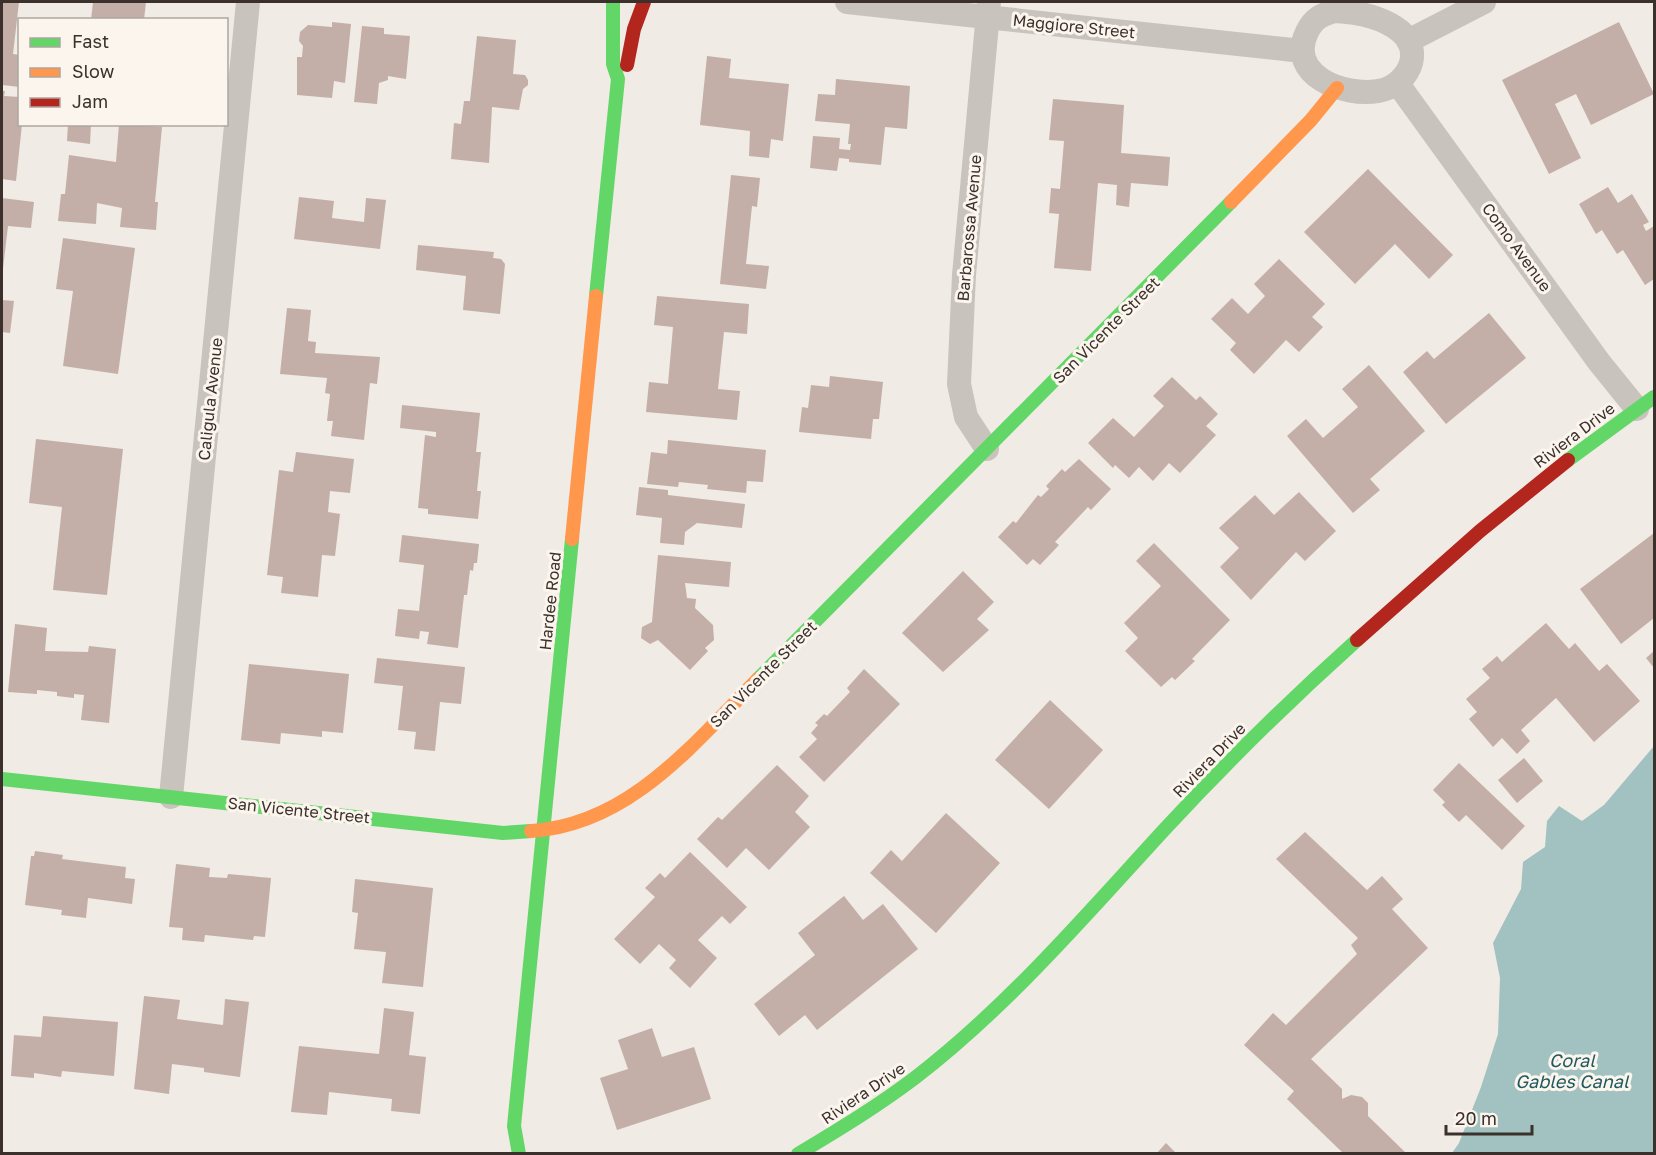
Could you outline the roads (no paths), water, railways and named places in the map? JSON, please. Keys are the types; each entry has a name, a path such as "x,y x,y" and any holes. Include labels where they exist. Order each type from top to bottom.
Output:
{"street":[{"name":"Caligula Avenue","path":"171,797 248,2"},
{"path":"614,2 630,5 642,2"},
{"name":"Hardee Road","path":"519,1154 514,1126 618,79 613,64 614,2"},
{"name":"Hardee Road","path":"618,79 628,64 634,29 642,2"},
{"name":"Maggiore Street","path":"847,2 989,9 1302,51"},
{"path":"1408,40 1484,2"},
{"path":"1335,6 1376,18 1398,30 1408,40 1411,65 1408,74 1398,84 1380,91 1359,93 1337,88 1310,71 1305,64 1302,51 1310,26 1316,18 1335,6"},
{"name":"Barbarossa Avenue","path":"987,449 966,417 959,384 964,275 989,9"},
{"name":"Como Avenue","path":"1398,84 1599,362 1646,403"},
{"name":"San Vicente Street","path":"2,779 503,833 545,832 571,827 608,814 646,786 706,731 1272,160 1311,120 1337,88"},
{"name":"Riviera Drive","path":"798,1154 879,1106 951,1050 1056,949 1209,782 1328,665 1487,525 1646,403"},
{"name":"Hardee Road","path":"504,1148 514,1126"}],"water":[{"name":"Coral Gables Canal","path":"1654,746 1654,1153 1452,1153 1459,1143 1481,1087 1498,1034 1500,978 1493,943 1521,889 1523,862 1545,847 1547,821 1559,806 1582,821 1604,805"}]}
